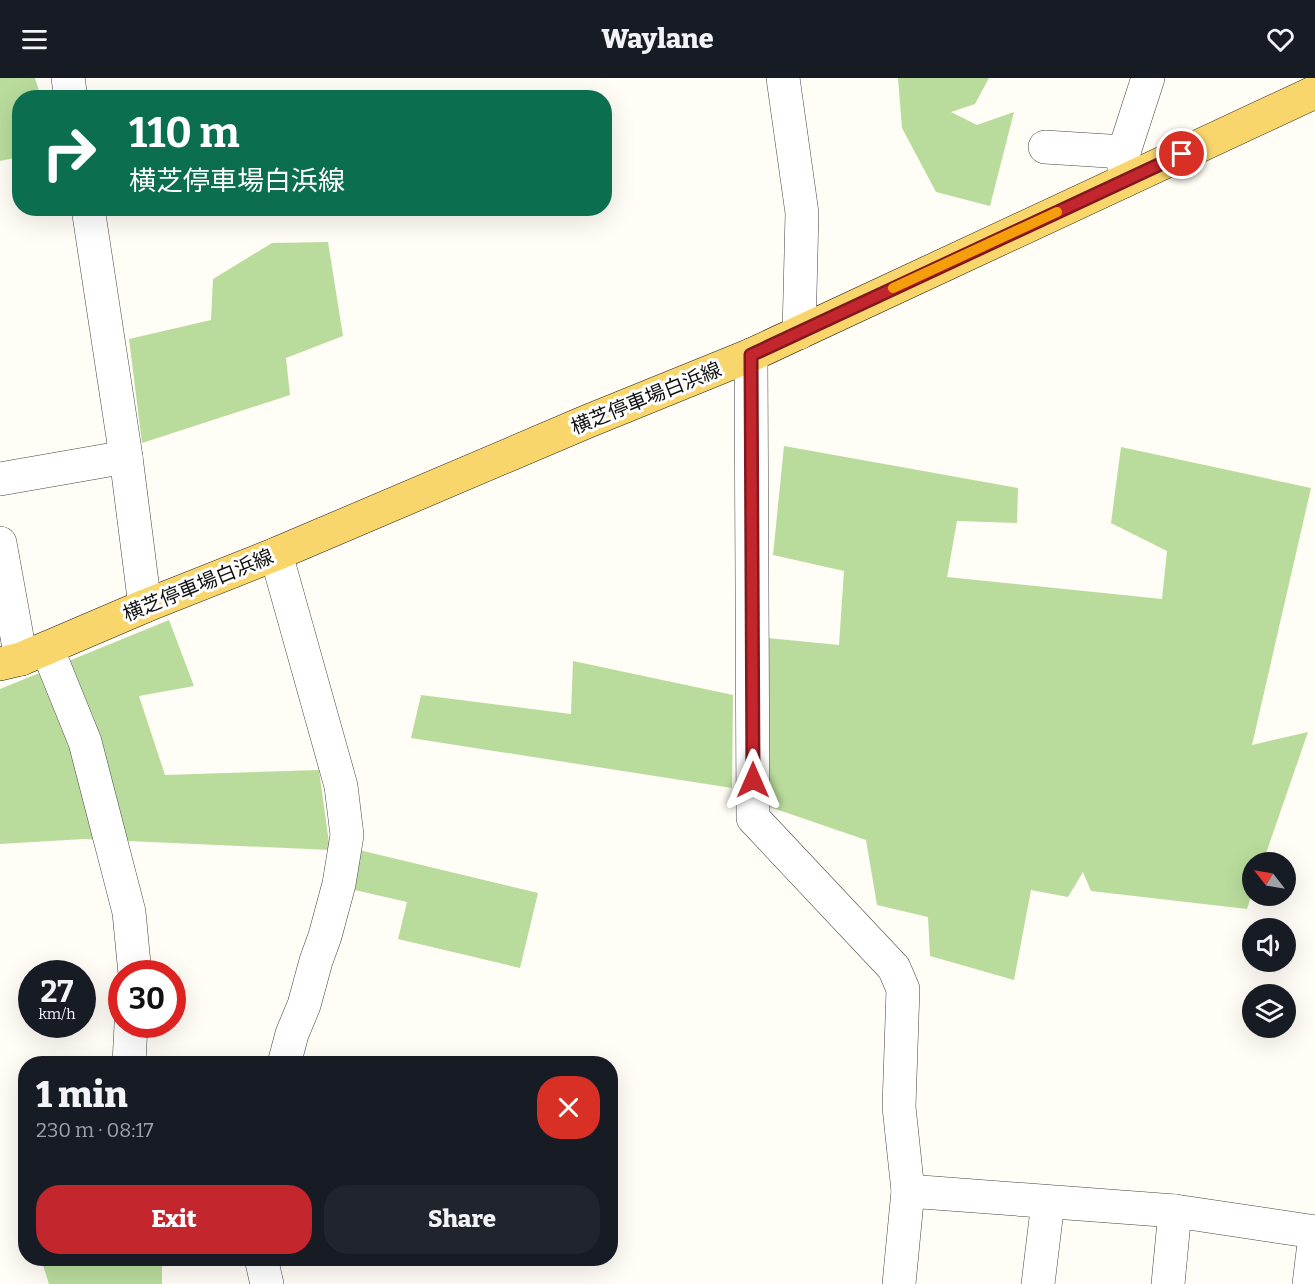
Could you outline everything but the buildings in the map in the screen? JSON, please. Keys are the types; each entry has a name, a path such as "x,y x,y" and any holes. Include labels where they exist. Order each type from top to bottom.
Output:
{"main road":[{"name":"横芝停車場白浜線","path":"23,657 276,554 586,422 751,355 1124,166 1315,92"}],"street":[{"path":"783,78 802,213 798,333"},
{"path":"1045,147 1124,166 1148,78"},
{"path":"89,216 126,457 145,606"},
{"path":"751,355 753,818 888,962 894,969 903,989 900,1107 908,1191 899,1284"},
{"path":"0,479 126,457"},
{"path":"0,543 23,657 85,742 129,912 134,960"},
{"path":"276,554 341,786 347,835 339,884 325,936 286,1056"},
{"path":"129,1056 130,1038"},
{"path":"908,1191 1175,1211 1315,1233 1309,1284"},
{"path":"1038,1284 1048,1202"},
{"path":"1168,1284 1175,1211"},
{"path":"263,1266 267,1284"}],"green space":[{"path":"0,78 35,78 39,90 12,90 12,158 0,161"},
{"path":"898,78 989,78 975,104 951,112 977,125 1014,112 990,206 936,192 902,128"},
{"path":"328,242 343,336 286,358 290,395 142,443 129,339 211,320 213,279 272,243"},
{"path":"784,446 1018,488 1017,523 957,521 947,577 1162,599 1167,551 1111,523 1121,447 1311,488 1252,745 1308,732 1266,852 1242,852 1242,906 1248,906 1247,909 1091,891 1083,872 1068,897 1031,890 1014,980 930,956 928,917 877,905 866,840 767,806 768,638 839,645 844,571 773,555"},
{"path":"169,620 194,686 139,696 165,775 319,770 330,850 84,839 0,844 0,689"},
{"path":"573,661 733,695 732,788 411,738 421,695 571,714"},
{"path":"355,849 538,893 520,968 398,939 407,902 346,888"},
{"path":"43,1266 162,1266 162,1284 49,1284"}],"slow traffic":[{"path":"893,288 1057,212"}],"route":[{"path":"753,780 751,355 1182,154"}]}
